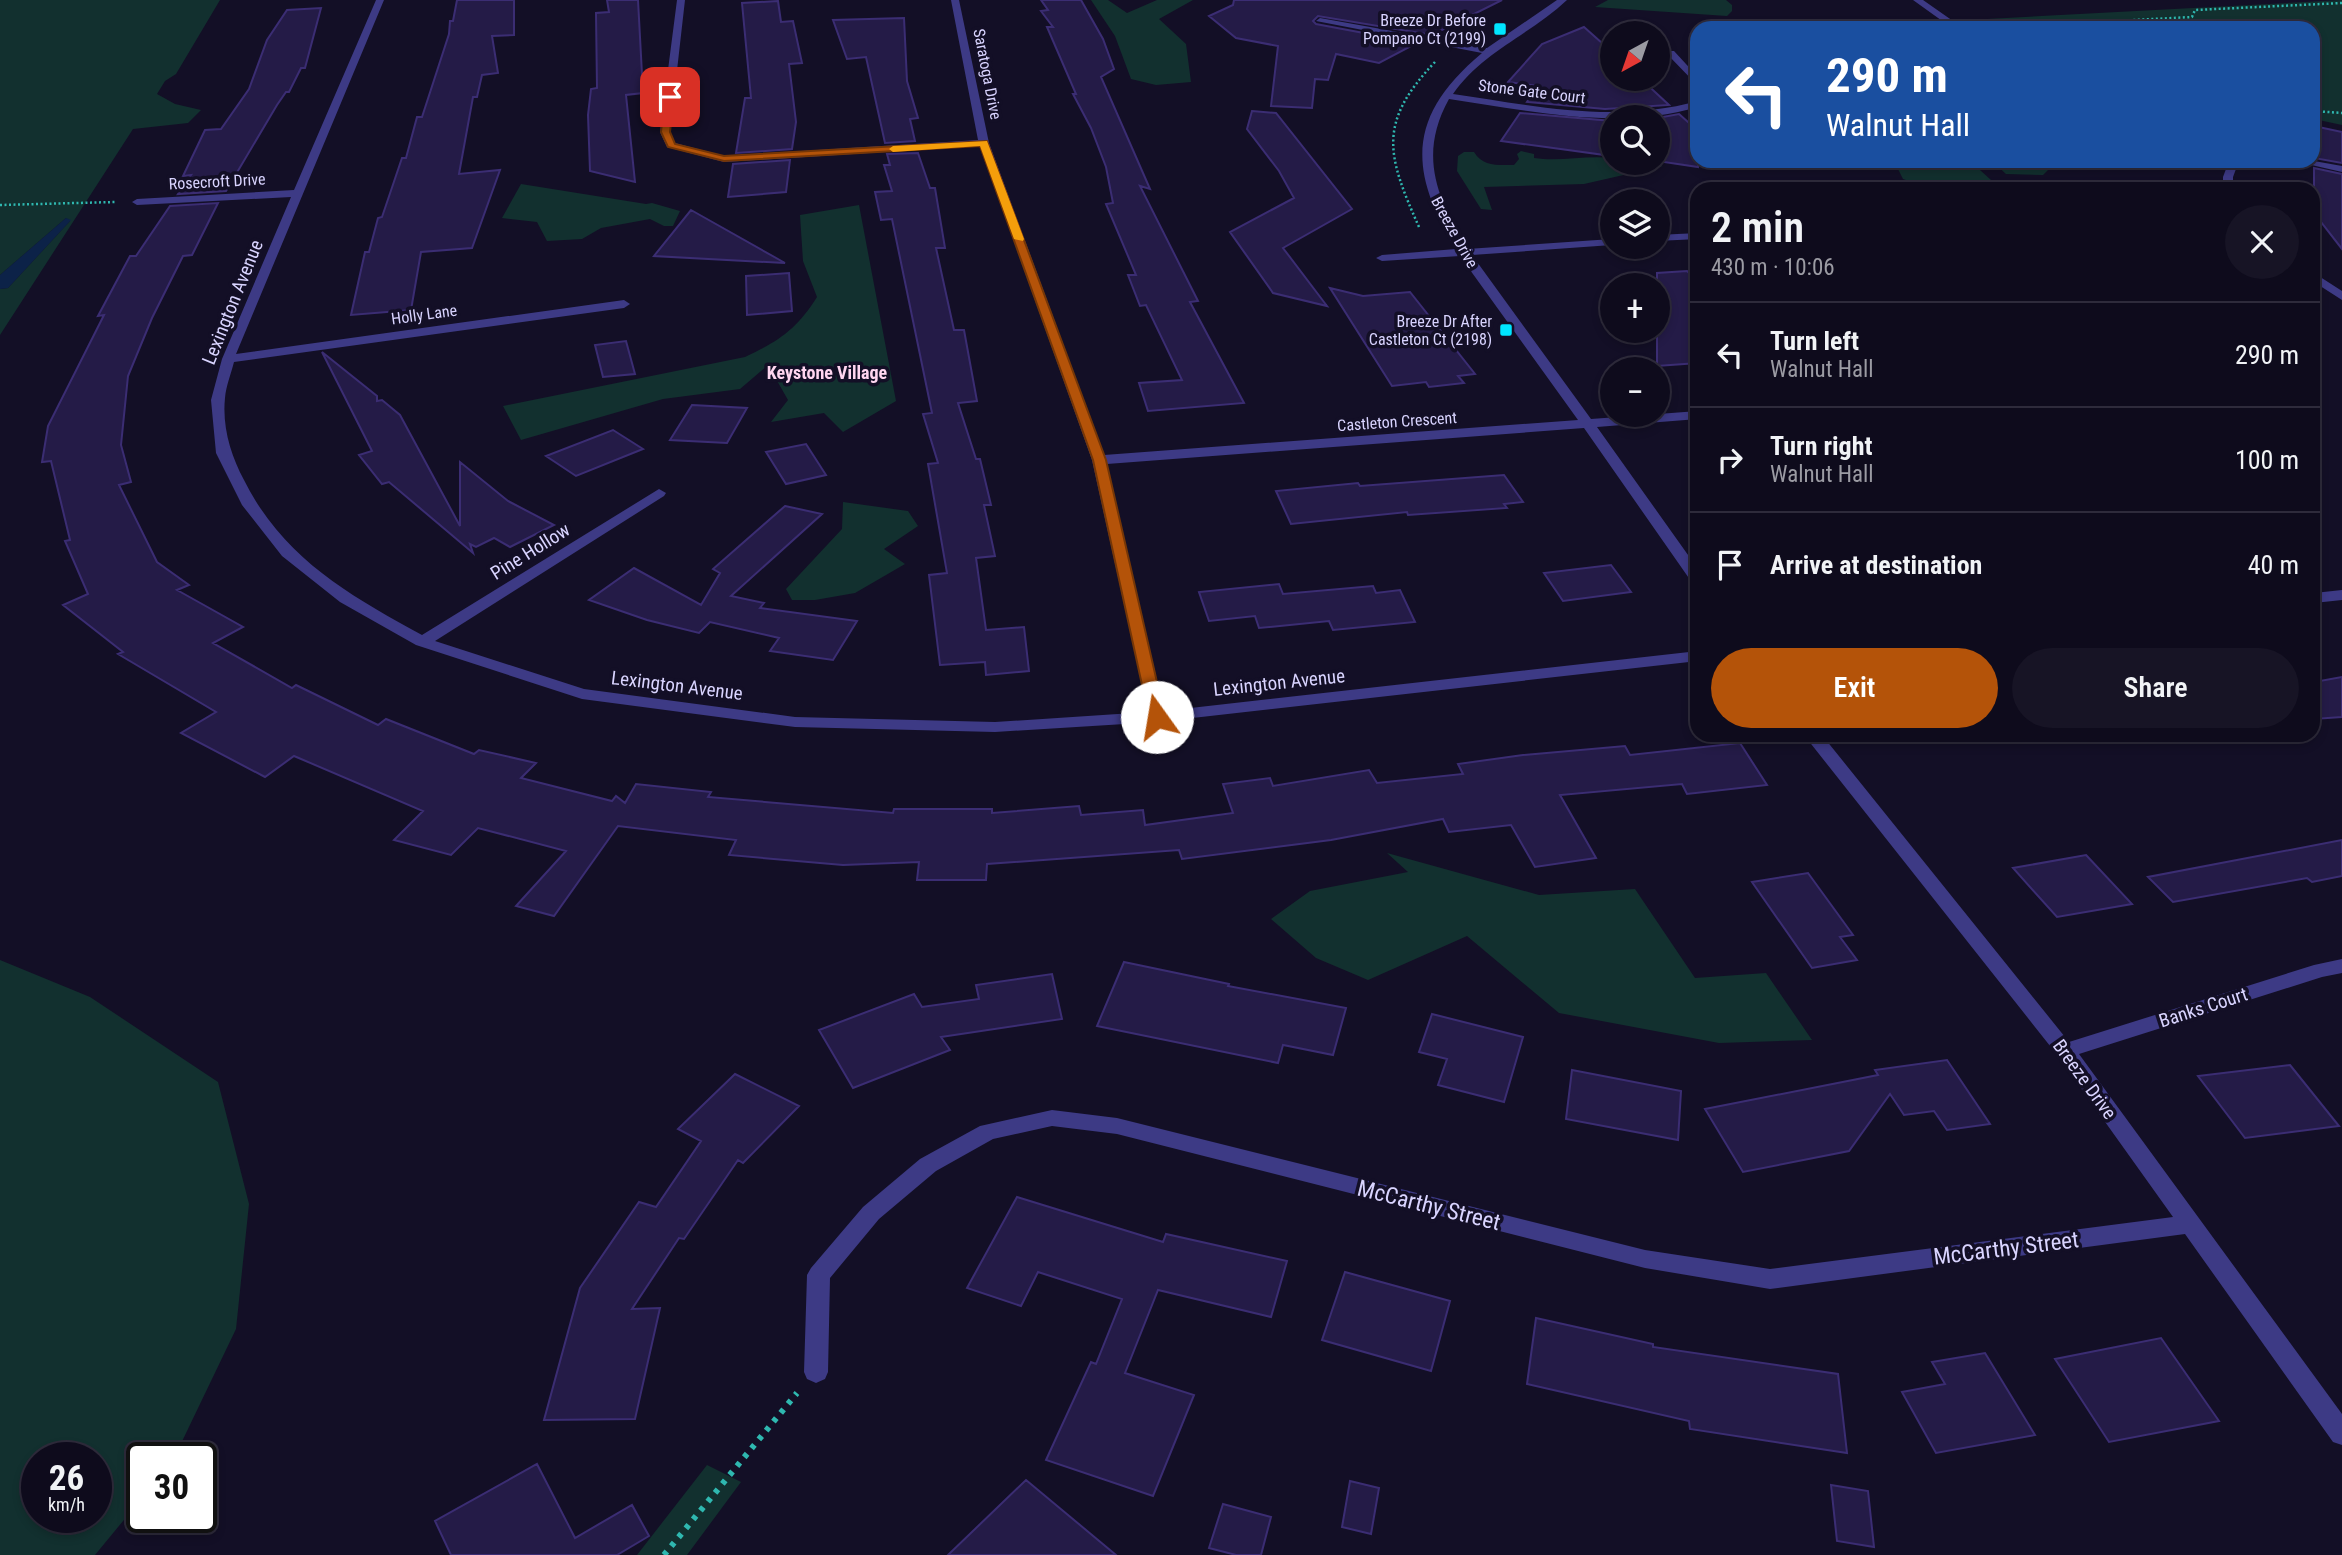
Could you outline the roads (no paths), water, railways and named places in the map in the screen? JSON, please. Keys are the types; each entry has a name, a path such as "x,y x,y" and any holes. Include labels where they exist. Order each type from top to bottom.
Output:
{"street":[{"name":"Lexington Avenue","path":"380,0 228,359 218,400 223,453 249,505 288,553 345,599 422,642 582,694 795,722 995,727 1157,717 1690,657"},
{"path":"681,0 665,132 671,145 694,153 738,159 984,143"},
{"name":"Saratoga Drive","path":"955,0 984,143 1099,460 1157,717"},
{"name":"Breeze Drive","path":"1563,0 1487,51 1445,96 1433,122 1427,152 1427,173 1435,199 1462,252 1589,425 1690,570"},
{"path":"1917,0 1948,21"},
{"path":"1320,21 1487,51"},
{"path":"1671,53 1690,74"},
{"name":"Stone Gate Court","path":"1445,96 1612,116 1664,113 1690,106"},
{"path":"2320,165 2342,169"},
{"name":"Rosecroft Drive","path":"137,202 299,193"},
{"path":"1670,237 1690,236"},
{"path":"1382,258 1600,243"},
{"path":"2320,281 2342,296"},
{"name":"Holly Lane","path":"228,359 624,304"},
{"name":"Castleton Crescent","path":"1099,460 1690,416"},
{"name":"Pine Hollow","path":"422,642 659,494"},
{"path":"2320,598 2342,596"},
{"name":"Breeze Drive","path":"1819,742 2065,1051 2342,1434"},
{"name":"Banks Court","path":"2065,1051 2321,970 2342,966"},
{"name":"McCarthy Street","path":"816,1371 819,1275 871,1213 928,1165 988,1132 1052,1118 1117,1126 1645,1259 1770,1279 2190,1224"}],"water":[{"path":"66,218 71,220 8,288 0,289 0,275"}],"place":[{"name":"Breeze Dr Before Pompano Ct (2199)","path":"1500,29"},
{"name":"Breeze Dr After Castleton Ct (2198)","path":"1506,330"}],"district":[{"name":"Keystone Village","path":"827,373"}]}
